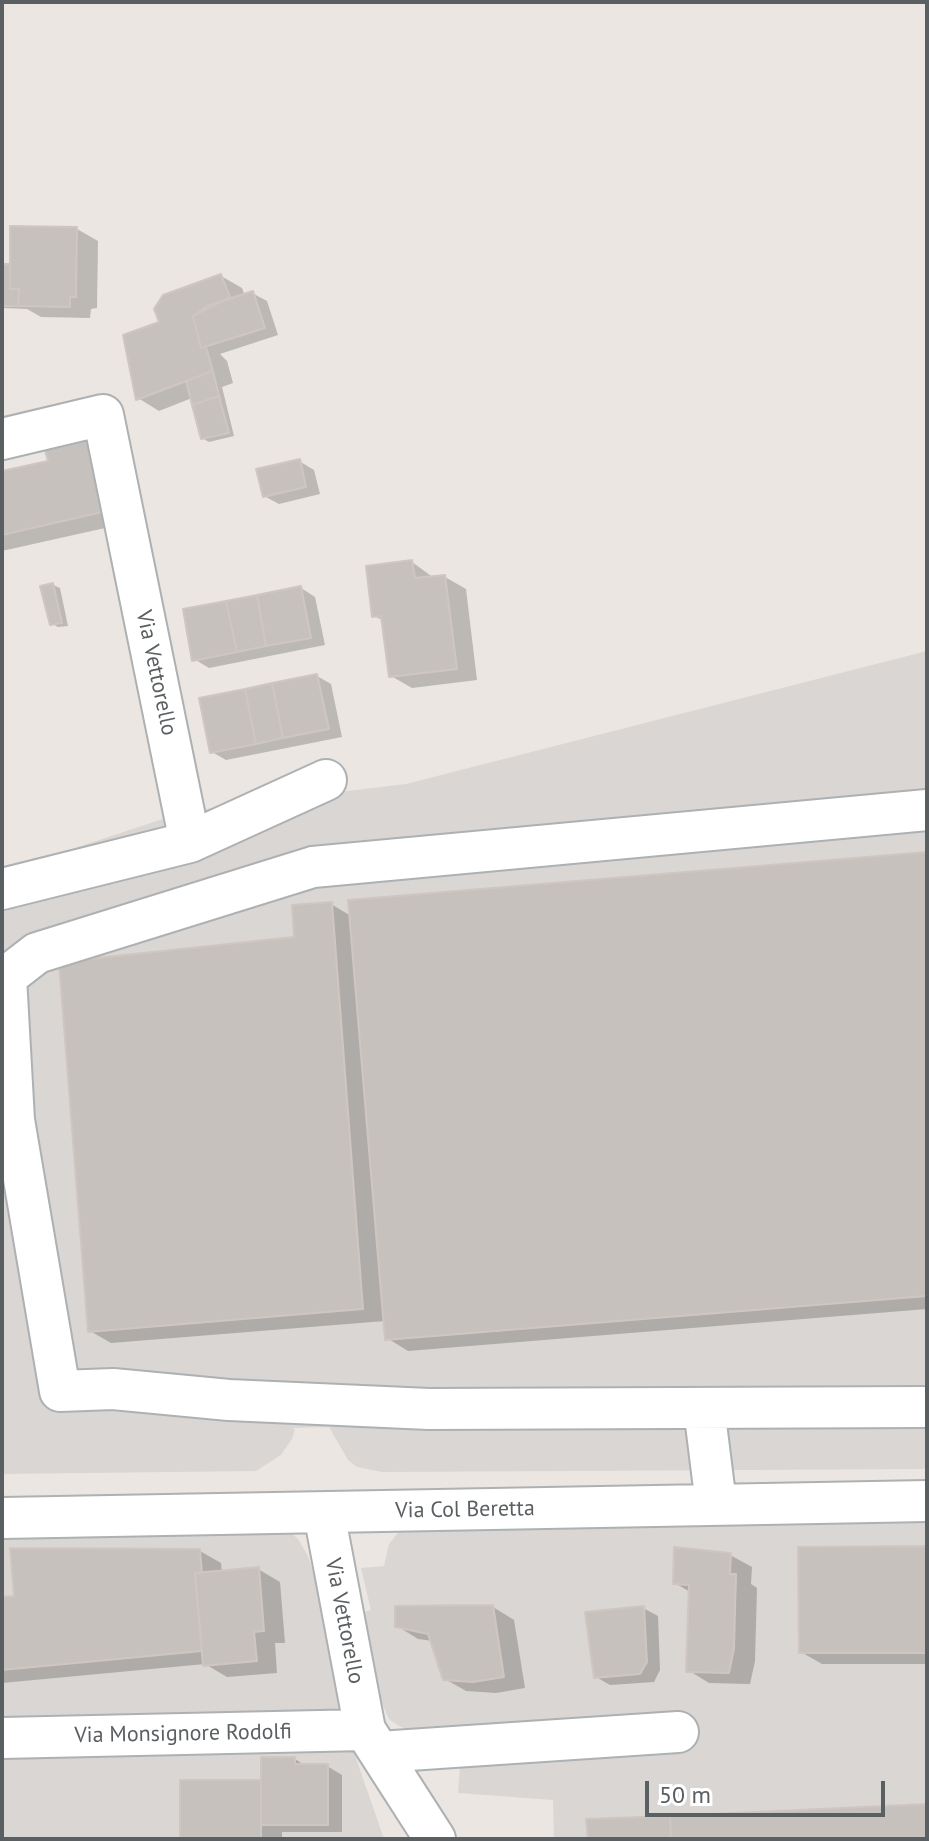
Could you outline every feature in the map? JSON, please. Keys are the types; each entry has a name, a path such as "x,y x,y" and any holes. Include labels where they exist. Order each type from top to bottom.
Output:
{"street":[{"name":"Via Vettorello","path":"2,439 103,415 190,842"},
{"path":"2,889 190,842 326,780"},
{"path":"927,810 313,867 37,953 6,977 14,1120 60,1391 113,1389 229,1400 429,1409 927,1407"},
{"path":"704,1408 716,1504"},
{"name":"Via Col Beretta","path":"2,1518 927,1501"},
{"name":"Via Vettorello","path":"324,1513 372,1741"},
{"name":"Via Monsignore Rodolfi","path":"2,1738 372,1741 678,1732"},
{"path":"372,1741 435,1839"}],"shaded area":[{"path":"927,651 927,1469 382,1472 357,1467 348,1460 329,1427 292,1428 295,1430 292,1439 281,1455 256,1471 2,1474 2,872 169,817 216,807 406,784"},
{"path":"927,1511 927,1839 554,1839 553,1800 458,1793 461,1751 399,1726 389,1719 381,1701 361,1613 371,1610 361,1568 384,1566 389,1544 405,1524"},
{"path":"2,1515 281,1524 298,1539 308,1556 325,1609 344,1703 339,1709 384,1839 2,1839"}],"building":[{"path":"10,226 77,227 76,297 70,297 70,307 18,306 19,289 10,289"},
{"path":"2,264 10,264 10,289 19,289 18,306 2,306"},
{"path":"221,274 230,297 193,316 201,348 206,347 213,371 136,400 123,335 159,322 154,309 163,295"},
{"path":"253,291 265,328 201,348 193,316 207,306"},
{"path":"213,371 219,396 192,405 186,381"},
{"path":"219,396 229,433 201,439 192,405"},
{"path":"93,430 111,510 2,535 2,471 48,461 43,442"},
{"path":"300,459 306,487 263,497 256,469"},
{"path":"412,560 415,578 445,575 457,669 389,677 381,616 372,617 366,566"},
{"path":"53,583 62,623 50,625 40,586"},
{"path":"301,586 311,638 266,646 257,595"},
{"path":"257,595 266,646 237,652 226,601"},
{"path":"226,601 237,652 192,661 183,609"},
{"path":"317,674 329,729 283,738 272,683"},
{"path":"272,683 283,738 256,744 245,689"},
{"path":"245,689 256,744 210,753 199,698"},
{"path":"927,852 927,1296 385,1340 348,900"},
{"path":"332,902 363,1309 88,1332 59,962 294,937 292,905"},
{"path":"927,1546 927,1653 799,1653 798,1547"},
{"path":"674,1547 731,1553 730,1574 736,1574 734,1648 729,1673 686,1672 689,1585 673,1584"},
{"path":"10,1548 200,1549 202,1573 195,1573 202,1651 2,1670 2,1597 14,1596"},
{"path":"259,1567 264,1631 254,1632 257,1661 203,1666 195,1573"},
{"path":"493,1605 504,1677 473,1682 443,1680 428,1634 395,1627 395,1606"},
{"path":"644,1606 647,1662 640,1674 594,1678 585,1612"},
{"path":"261,1757 295,1757 295,1764 328,1764 328,1825 261,1825"},
{"path":"180,1780 261,1780 261,1839 180,1839"},
{"path":"927,1804 927,1839 671,1839 670,1816"},
{"path":"670,1816 671,1839 588,1839 586,1819"}]}
